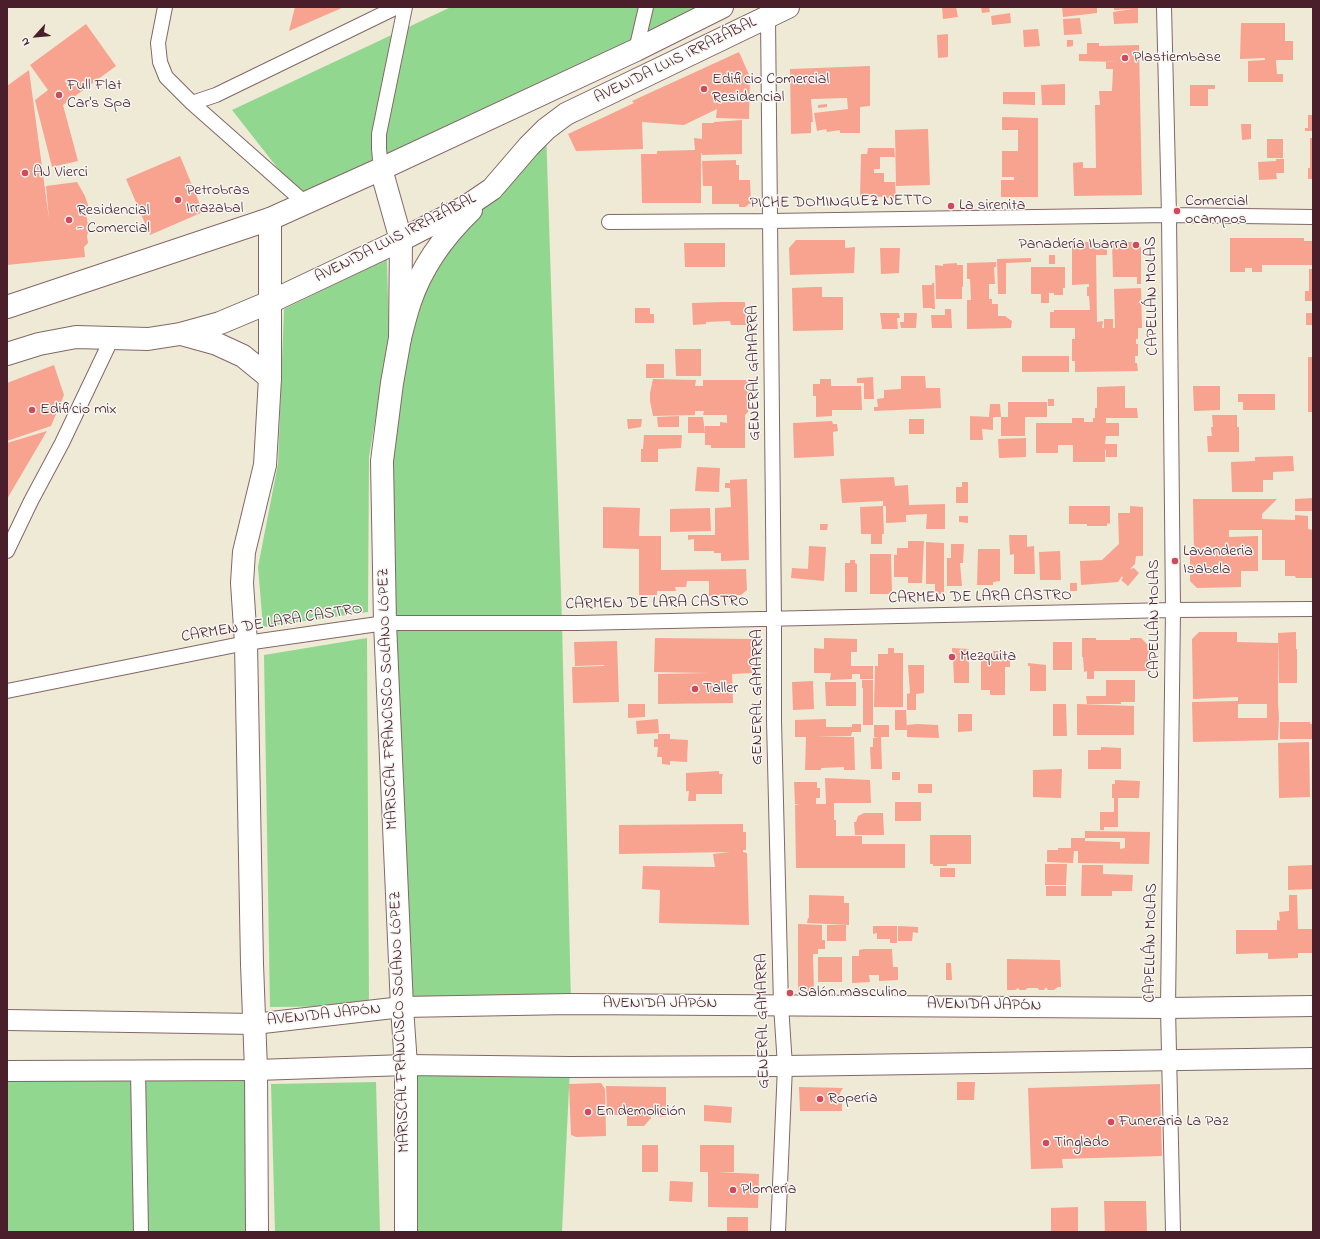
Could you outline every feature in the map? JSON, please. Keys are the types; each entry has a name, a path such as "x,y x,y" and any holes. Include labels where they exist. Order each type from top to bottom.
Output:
{"main road":[{"name":"AVENIDA LUIS IRRAZÁBAL","path":"7,308 270,219 636,50 722,7"},
{"name":"AVENIDA LUIS IRRAZÁBAL","path":"7,354 39,344 76,337 148,339 180,334 220,324 270,302 401,240 467,206 492,189 529,146 546,129 566,114 788,7"},
{"name":"MARISCAL FRANCISCO SOLANO LÓPEZ","path":"381,169 401,240 400,338 392,383 382,461 385,623 402,1007 406,1066 406,1232"},
{"path":"400,338 410,302 422,272 442,242 460,221 492,189"},
{"path":"258,1232 256,1070 252,964 246,643 242,583 244,552 265,466 270,378 270,219"},
{"path":"180,334 217,344 243,356 270,378"},
{"name":"AVENIDA JAPÓN","path":"7,1020 254,1024 402,1007 571,1004 1168,1008 1313,1006"},
{"path":"7,1071 256,1070 406,1066 785,1066 1313,1058"}],"street":[{"path":"165,7 158,43 160,62 166,77 192,103 305,203"},
{"path":"192,103 216,95 397,7"},
{"path":"381,169 379,134 405,7"},
{"path":"636,50 646,7"},
{"name":"CAPELLÁN MOLAS","path":"1164,7 1169,215 1173,610 1168,1008 1173,1232"},
{"name":"GENERAL GAMARRA","path":"768,17 774,721 781,1005 785,1066 778,1232"},
{"name":"PICHE DOMINGUEZ NETTO","path":"609,222 1169,215 1313,217"},
{"path":"7,552 31,501 62,443 112,338"},
{"name":"CARMEN DE LARA CASTRO","path":"7,691 246,643 385,623 578,623 1173,610 1313,609"},
{"path":"138,1071 142,1232"}],"green space":[{"path":"451,7 697,7 305,203 232,110"},
{"path":"546,129 562,623 571,1004 402,1007 382,461 423,272"},
{"path":"387,259 389,338 369,457 368,612 263,627 258,567 278,464 284,309"},
{"path":"367,638 369,1006 270,1007 264,655"},
{"path":"406,1065 570,1067 562,1232 407,1232"},
{"path":"256,1070 257,1232 7,1232 7,1071"},
{"path":"376,1082 380,1232 275,1232 271,1084"}],"building":[{"path":"295,7 344,7 289,31"},
{"path":"942,7 956,7 958,17 943,19"},
{"path":"981,7 989,7 990,12 982,13"},
{"path":"1062,7 1097,7 1097,13 1063,17"},
{"path":"1114,7 1138,7 1138,23 1114,24 1113,12 1133,9 1114,10"},
{"path":"1010,13 1011,23 992,25 991,16"},
{"path":"1080,18 1082,34 1064,35 1063,19"},
{"path":"1241,23 1285,23 1285,41 1293,41 1293,60 1276,60 1277,74 1283,74 1283,82 1248,82 1248,61 1265,60 1265,58 1240,59"},
{"name":"Full Flat Car's Spa","path":"86,24 116,66 63,105 78,161 52,167 35,100 48,90 30,65"},
{"path":"1038,29 1040,46 1024,47 1023,30"},
{"path":"948,34 948,57 938,58 937,35"},
{"path":"1067,40 1073,40 1073,46 1067,47"},
{"path":"1087,43 1099,43 1099,46 1139,45 1142,195 1074,196 1073,163 1083,162 1083,168 1096,168 1095,105 1100,105 1099,91 1112,91 1113,69 1106,69 1106,62 1118,62 1079,61 1079,54 1087,54"},
{"name":"Edificio Comercial Residencial","path":"739,52 750,77 749,119 716,118 717,109 684,125 642,122 643,149 576,151 568,134 634,103 632,101"},
{"path":"870,66 870,106 860,107 860,133 840,133 840,130 827,132 826,129 817,131 814,113 848,109 847,98 811,99 813,122 811,122 811,133 791,134 790,69"},
{"name":"AJ Vierci","path":"29,70 49,219 46,186 77,182 85,196 89,208 85,210 89,229 87,236 88,243 84,247 85,257 7,265 7,86"},
{"path":"1065,84 1065,105 1042,105 1041,85"},
{"path":"1190,85 1215,85 1215,89 1208,89 1208,106 1190,106"},
{"path":"1003,92 1035,92 1035,105 1003,104"},
{"path":"827,104 827,107 818,108 818,105"},
{"path":"1308,115 1313,115 1313,131 1305,131 1305,128 1308,128"},
{"path":"1002,117 1038,118 1038,197 1001,197 1001,180 1014,180 1014,177 1002,177 1002,151 1018,151 1018,130 1002,130"},
{"path":"742,120 742,154 702,155 701,153 701,203 642,203 641,154 657,154 657,151 695,150 694,138 702,139 702,123"},
{"path":"1241,124 1251,124 1251,139 1242,140"},
{"path":"928,129 930,185 896,186 895,130"},
{"path":"1310,138 1313,138 1313,179 1308,179 1308,168 1310,168"},
{"path":"1267,139 1283,139 1283,158 1267,158"},
{"path":"868,148 894,148 895,157 880,157 880,169 874,169 874,173 884,173 884,182 895,182 896,198 860,196 861,154 867,154"},
{"path":"180,156 203,212 150,235 126,179"},
{"path":"1276,159 1284,159 1284,173 1276,173 1277,179 1259,180 1258,162 1276,161"},
{"path":"736,160 736,165 739,165 739,180 750,180 751,204 745,207 739,207 739,204 712,204 712,186 703,186 702,161"},
{"path":"1230,238 1304,238 1304,241 1313,241 1313,265 1262,265 1262,272 1252,272 1252,268 1245,268 1245,272 1230,272"},
{"path":"796,240 845,240 845,248 855,247 854,273 790,275 789,248"},
{"path":"1072,242 1107,242 1107,255 1096,255 1097,322 1103,321 1102,328 1104,328 1104,319 1113,319 1113,328 1115,328 1114,289 1141,288 1142,328 1138,328 1138,339 1136,339 1136,344 1138,344 1138,356 1135,356 1135,363 1137,363 1138,371 1075,372 1075,361 1072,361 1072,339 1075,339 1075,328 1050,328 1050,312 1054,312 1054,310 1090,310 1089,296 1087,296 1087,287 1089,287 1089,284 1072,285"},
{"path":"1112,242 1134,242 1141,247 1141,284 1137,284 1137,277 1113,277"},
{"path":"684,243 725,243 725,267 685,267"},
{"path":"880,248 900,248 899,273 881,274"},
{"path":"1049,255 1055,255 1055,264 1049,264"},
{"path":"1031,258 1031,262 1006,263 1006,294 998,294 997,259"},
{"path":"996,262 996,267 994,267 995,284 989,284 989,299 992,299 992,304 998,304 998,316 1005,316 1012,321 1011,328 967,329 967,300 971,300 970,279 967,279 967,263"},
{"path":"957,263 957,265 963,265 962,299 936,299 935,265 943,266 943,264"},
{"path":"1031,267 1065,267 1065,288 1063,288 1063,295 1054,295 1054,293 1049,293 1049,303 1041,303 1041,294 1031,294"},
{"path":"1309,269 1313,269 1313,301 1305,301 1305,291 1309,291"},
{"path":"932,283 934,283 935,309 923,308 922,285 932,285"},
{"path":"822,287 822,297 843,297 843,330 793,331 792,288"},
{"path":"745,302 746,325 731,325 730,321 706,322 706,324 693,325 692,303"},
{"path":"635,308 650,308 650,314 654,314 654,323 635,323"},
{"path":"945,309 951,309 952,328 932,328 931,315 945,315"},
{"path":"880,313 899,313 900,318 897,318 898,329 882,329"},
{"path":"904,313 917,313 916,328 901,328 900,322 904,322"},
{"path":"1306,313 1313,313 1313,325 1306,325"},
{"path":"675,349 701,349 701,376 676,376"},
{"path":"1022,356 1069,356 1069,372 1022,372"},
{"path":"1308,357 1313,357 1313,412 1308,412"},
{"path":"646,364 664,364 664,378 646,378"},
{"name":"Edificio mix","path":"54,365 64,395 51,426 7,441 7,383"},
{"path":"901,376 925,376 926,388 940,388 941,408 874,411 874,407 878,407 877,399 884,398 884,390 901,389"},
{"path":"873,377 874,399 864,399 864,383 857,383 857,378"},
{"path":"653,379 696,380 695,386 703,386 703,380 746,380 748,383 750,402 748,412 745,415 745,448 711,448 711,445 705,445 705,426 720,426 720,422 727,423 727,415 703,415 704,411 695,411 695,415 653,416 650,393"},
{"path":"820,379 831,379 831,386 861,386 862,410 832,410 832,416 816,417 816,396 813,396 813,384 820,384"},
{"path":"1125,386 1125,408 1137,408 1138,418 1106,418 1106,423 1119,423 1119,436 1106,436 1105,444 1117,444 1117,457 1106,457 1105,450 1105,462 1073,462 1073,445 1058,445 1058,453 1036,453 1036,423 1072,423 1072,418 1084,418 1084,422 1093,422 1093,418 1095,418 1095,408 1097,408 1097,387"},
{"path":"1193,386 1220,386 1220,410 1194,411"},
{"path":"1238,394 1275,394 1275,410 1243,410 1243,402 1238,402"},
{"path":"1048,399 1054,399 1054,406 1048,406"},
{"path":"1008,402 1047,402 1047,417 1025,417 1025,436 1001,436 1001,417 1008,417"},
{"path":"990,404 1000,404 1001,417 993,417 993,430 982,429 983,440 970,440 970,416 989,417"},
{"path":"1212,415 1237,415 1237,427 1239,427 1239,452 1208,452 1207,436 1212,436"},
{"path":"679,416 679,427 658,427 657,417"},
{"path":"688,417 703,417 705,433 688,433"},
{"path":"627,419 642,419 641,427 628,429"},
{"path":"909,419 924,419 924,434 909,434"},
{"path":"832,421 833,424 837,424 838,431 833,432 834,456 794,458 793,423"},
{"path":"47,431 7,499 7,443"},
{"path":"644,435 682,435 681,448 658,449 658,462 641,462 641,449 643,449"},
{"path":"1026,438 1026,457 999,458 998,439"},
{"path":"1293,456 1294,471 1273,472 1273,480 1263,480 1263,492 1232,492 1231,462 1255,461 1255,457"},
{"path":"697,467 720,468 719,492 695,491"},
{"path":"894,477 895,486 908,485 909,505 945,504 945,529 926,529 927,514 906,515 906,522 886,523 886,506 883,506 883,501 842,503 840,479"},
{"path":"747,479 749,560 721,561 721,553 714,553 714,551 694,551 694,539 688,540 688,535 715,535 715,508 731,507 730,488 725,488 725,483 730,483 730,480"},
{"path":"962,482 968,482 968,503 956,503 956,487 962,487"},
{"path":"1313,498 1313,511 1295,511 1295,499"},
{"path":"1193,499 1277,499 1262,514 1262,519 1295,520 1295,515 1308,516 1308,529 1313,530 1313,578 1296,578 1295,576 1285,576 1285,560 1262,560 1262,530 1229,530 1229,537 1258,536 1258,571 1241,571 1241,587 1197,588 1190,581 1190,556 1194,556"},
{"path":"883,506 884,534 882,534 882,544 871,544 871,534 861,534 860,507"},
{"path":"1069,506 1110,506 1110,524 1107,523 1107,526 1087,526 1087,524 1069,524"},
{"path":"1130,506 1143,507 1143,556 1136,556 1135,564 1130,569 1134,568 1139,573 1128,586 1121,580 1123,578 1122,576 1118,582 1081,585 1080,561 1102,560 1119,544 1118,513 1130,513"},
{"path":"603,507 640,508 639,536 661,536 661,570 746,569 747,590 741,595 709,596 709,581 687,581 686,587 675,587 676,591 657,591 657,595 639,595 639,549 603,548"},
{"path":"710,508 711,531 670,532 670,509"},
{"path":"959,516 968,516 968,523 959,522"},
{"path":"820,524 828,524 827,530 820,530"},
{"path":"1009,535 1027,535 1027,547 1034,546 1035,574 1014,574 1014,554 1010,555"},
{"path":"908,541 924,541 922,583 908,583 908,577 894,577 894,555 897,555 897,548 908,548"},
{"path":"926,542 944,543 944,594 935,594 935,584 926,584"},
{"path":"951,544 964,544 963,563 960,563 962,586 947,586 947,558 951,558"},
{"path":"809,546 826,547 824,581 791,578 792,568 808,569"},
{"path":"978,549 1000,549 1000,581 993,582 993,585 977,585"},
{"path":"1060,551 1061,580 1040,580 1039,552"},
{"path":"870,554 891,554 892,594 870,594"},
{"path":"850,560 855,560 855,563 857,564 857,592 845,592 845,563 850,563"},
{"path":"1070,583 1077,583 1077,591 1070,591"},
{"path":"1199,632 1237,632 1237,642 1278,643 1278,740 1193,742 1192,702 1238,701 1238,697 1193,699 1192,639","holes":["1238,704 1267,704 1267,718 1238,718"]},
{"path":"1296,632 1297,683 1279,683 1278,633"},
{"path":"655,638 753,639 752,673 732,674 733,703 658,704 658,674 709,673 654,672"},
{"path":"824,638 857,639 857,652 851,652 851,666 873,666 873,679 860,679 860,674 852,674 852,679 830,680 831,673 814,673 814,648 824,649"},
{"path":"1082,638 1096,638 1096,640 1130,640 1130,638 1141,638 1149,646 1149,671 1094,671 1094,679 1087,679 1087,671 1084,672 1082,657"},
{"path":"617,641 619,702 573,703 572,667 604,666 575,666 574,642"},
{"path":"1053,642 1072,642 1072,670 1053,670"},
{"path":"888,648 894,648 894,653 903,653 903,707 874,707 875,666 878,666 878,654 888,654"},
{"path":"952,648 969,649 969,683 954,683"},
{"path":"993,651 1006,651 1006,660 1010,660 1010,667 1005,667 1005,695 990,695 990,690 981,690 981,653 993,653"},
{"path":"1028,663 1046,665 1046,691 1030,691 1030,666 1028,666"},
{"path":"908,665 924,665 924,693 916,694 916,710 907,710 907,694 910,693"},
{"path":"862,680 873,680 873,725 863,725"},
{"path":"1106,680 1135,680 1135,702 1121,702 1121,704 1087,704 1086,696 1106,696"},
{"path":"813,681 814,709 793,710 792,682"},
{"path":"825,682 856,682 856,706 826,706"},
{"path":"628,704 645,704 645,717 628,718"},
{"path":"1053,704 1066,704 1067,736 1053,736"},
{"path":"1077,704 1134,706 1134,735 1077,735"},
{"path":"895,710 906,710 907,730 895,730"},
{"path":"958,714 972,714 972,731 958,732"},
{"path":"658,719 659,733 637,734 636,721"},
{"path":"826,719 826,727 852,727 852,724 861,724 861,732 852,732 851,736 813,737 854,737 855,770 844,770 844,767 821,768 821,770 805,770 806,737 795,737 795,720"},
{"path":"1280,722 1310,722 1310,724 1313,724 1313,739 1280,739"},
{"path":"874,725 889,725 889,737 881,737 882,769 871,769 870,747 873,747 873,738 879,737 874,737"},
{"path":"907,725 938,725 939,738 907,737"},
{"path":"658,734 670,734 670,739 688,740 687,762 670,761 670,765 662,764 662,757 657,757 658,747 654,747 654,739 658,739"},
{"path":"1309,742 1310,797 1279,798 1278,743"},
{"path":"1101,747 1121,748 1121,769 1088,769 1088,750 1101,750"},
{"path":"1062,769 1061,798 1033,797 1033,770"},
{"path":"719,771 719,774 723,774 722,794 696,794 696,801 688,801 689,791 686,791 686,773"},
{"path":"892,772 900,772 900,780 892,780"},
{"path":"825,778 870,780 871,803 834,803 836,836 862,836 862,844 905,844 905,868 796,868 795,805 800,804 795,804 794,782 817,782 817,788 820,788 820,798 816,798 816,804 826,804"},
{"path":"1115,780 1140,781 1139,798 1118,798 1118,827 1104,827 1104,830 1100,830 1100,812 1114,812 1112,784 1115,784"},
{"path":"918,784 932,784 932,793 918,793"},
{"path":"895,802 921,802 921,821 895,821"},
{"path":"864,813 883,813 884,835 855,835 854,822 856,822 858,816"},
{"path":"743,824 743,832 746,832 746,850 743,850 743,852 747,853 749,925 659,923 660,890 642,889 643,866 715,867 713,854 730,852 619,854 619,825"},
{"path":"1085,831 1150,832 1149,864 1078,863 1078,851 1074,851 1073,863 1047,862 1047,850 1071,848 1071,838 1085,838","holes":["1085,838 1125,838 1125,848 1120,849 1120,842 1085,841"]},
{"path":"930,835 971,835 971,864 947,864 947,866 933,866 933,864 930,864"},
{"path":"1045,864 1067,864 1066,885 1045,885"},
{"path":"1082,865 1103,865 1103,874 1133,875 1132,891 1112,891 1112,896 1081,896"},
{"path":"1313,865 1313,889 1288,890 1288,866"},
{"path":"940,868 955,868 955,877 940,877"},
{"path":"1046,886 1066,886 1066,896 1046,896"},
{"path":"809,895 844,896 844,903 849,903 849,925 807,923 809,918"},
{"path":"1289,895 1297,895 1298,929 1313,929 1313,953 1298,953 1298,958 1268,959 1268,953 1236,954 1236,930 1277,930 1277,920 1280,921 1279,912 1289,911"},
{"path":"798,924 822,925 822,940 825,940 825,949 818,949 818,954 813,954 814,991 798,991"},
{"path":"827,925 846,925 846,941 827,941"},
{"path":"873,926 897,926 897,943 890,943 890,939 877,939 877,933 873,934"},
{"path":"898,926 918,927 918,933 913,932 912,941 898,941"},
{"path":"892,949 893,967 898,967 898,980 879,981 879,975 869,975 870,982 852,983 852,956 859,956 859,950"},
{"path":"818,957 842,957 842,982 818,982"},
{"path":"1007,959 1060,960 1061,987 1054,990 1048,990 1046,987 1044,990 1039,990 1038,988 1028,988 1025,990 1020,990 1018,988 1015,990 1007,990"},
{"path":"946,963 951,963 952,980 946,980"},
{"path":"957,1082 975,1082 974,1100 957,1100"},
{"name":"En demolición","path":"601,1083 605,1089 606,1136 576,1137 571,1135 569,1084"},
{"name":"Funeraria La Paz","path":"1160,1084 1162,1156 1062,1159 1063,1168 1031,1169 1028,1088"},
{"path":"606,1086 666,1087 666,1117 651,1116 644,1126 627,1126 627,1115 607,1115"},
{"name":"Ropería","path":"799,1087 843,1088 840,1093 842,1100 842,1111 800,1111"},
{"path":"704,1105 732,1107 731,1123 704,1121"},
{"path":"642,1145 658,1145 658,1172 642,1172"},
{"name":"Plomería","path":"700,1145 734,1145 734,1172 717,1172 759,1174 758,1208 708,1207 708,1172 700,1172"},
{"path":"670,1181 693,1182 692,1202 669,1201"},
{"path":"1104,1201 1146,1201 1147,1232 1105,1232"},
{"path":"1078,1207 1078,1232 1051,1232 1051,1208"},
{"path":"727,1217 748,1217 748,1232 727,1232"}],"place":[{"name":"Plastiembase","path":"1125,58"},
{"name":"Edificio Comercial Residencial","path":"704,89"},
{"name":"Full Flat Car's Spa","path":"59,95"},
{"name":"AJ Vierci","path":"25,173"},
{"name":"Petrobras Irrazabal","path":"178,200"},
{"name":"La sirenita","path":"951,206"},
{"name":"Comercial ocampos","path":"1177,211"},
{"name":"Residencial - Comercial","path":"69,220"},
{"name":"Panadería Ibarra","path":"1136,245"},
{"name":"Edificio mix","path":"32,410"},
{"name":"Lavanderia Isabela","path":"1175,561"},
{"name":"Mezquita","path":"952,657"},
{"name":"Taller","path":"695,689"},
{"name":"Salón masculino","path":"790,993"},
{"name":"Ropería","path":"820,1099"},
{"name":"En demolición","path":"588,1112"},
{"name":"Funeraria La Paz","path":"1111,1122"},
{"name":"Tinglado","path":"1046,1143"},
{"name":"Plomería","path":"733,1190"}]}
